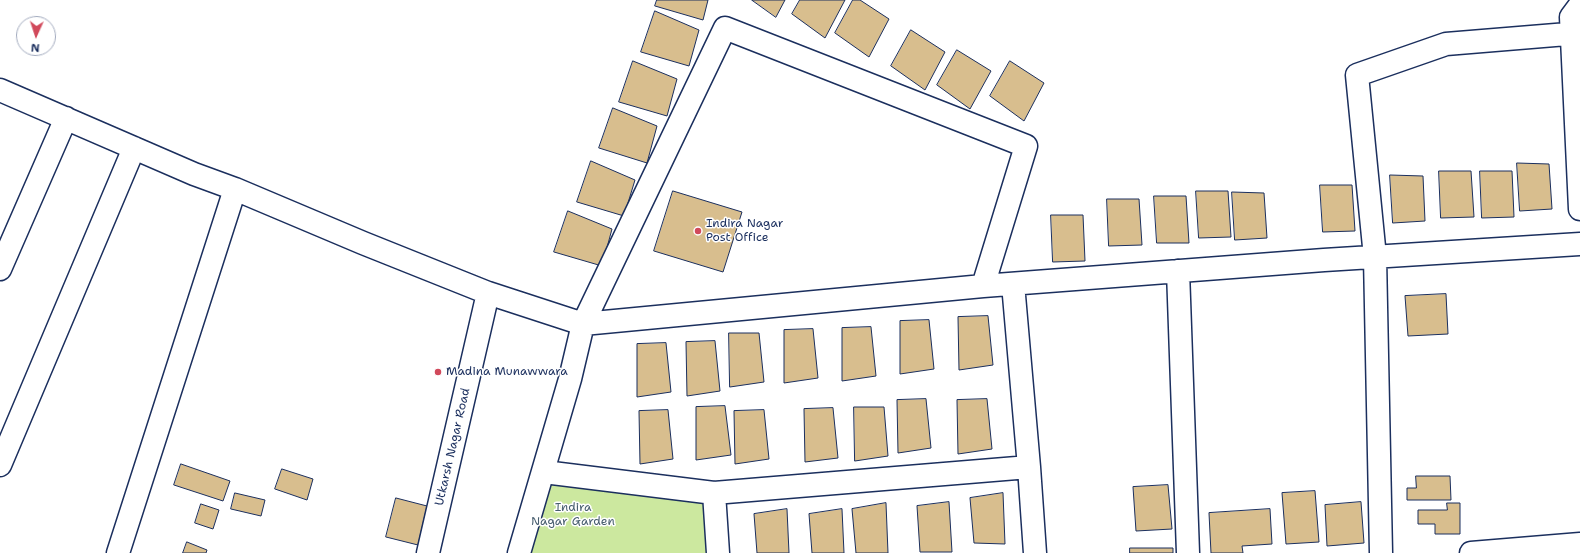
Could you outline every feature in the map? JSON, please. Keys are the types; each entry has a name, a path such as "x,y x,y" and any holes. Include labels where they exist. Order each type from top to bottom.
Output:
{"street":[{"path":"1580,5 1571,17 1576,33 1580,209"},
{"path":"519,553 544,472 570,379 583,324 725,28 1026,146 983,286"},
{"path":"1381,553 1375,257 1357,75 1446,44 1576,33"},
{"path":"0,90 194,174 235,189 363,244 488,293 583,324 983,286 1375,257 1580,244"},
{"path":"0,269 66,118"},
{"path":"0,465 134,148"},
{"path":"118,553 235,189"},
{"path":"1178,271 1188,553"},
{"path":"1013,284 1030,467 1035,553"},
{"name":"Utkarsh Nagar Road","path":"428,553 488,293"},
{"path":"544,472 714,493 1030,467"},
{"path":"714,493 718,553"},
{"path":"1471,553 1580,544"}],"green space":[{"name":"Indira Nagar Garden","path":"544,472 714,493 718,553 522,553"}],"building":[{"path":"657,0 708,0 703,20 655,6"},
{"path":"752,0 785,0 776,17"},
{"path":"800,0 845,0 825,38 792,14"},
{"path":"853,0 860,0 889,19 869,57 835,33"},
{"path":"655,11 699,30 689,66 641,52"},
{"path":"911,30 945,52 925,90 891,66"},
{"path":"957,50 991,71 970,109 937,85"},
{"path":"633,61 677,79 667,116 619,102"},
{"path":"1010,61 1044,83 1024,121 990,96"},
{"path":"613,108 657,126 647,163 599,148"},
{"path":"591,161 635,180 624,216 577,202"},
{"path":"1517,163 1549,164 1552,209 1520,211"},
{"path":"1439,171 1471,171 1474,217 1441,218"},
{"path":"1480,171 1512,171 1514,217 1482,218"},
{"path":"1390,175 1423,176 1425,221 1393,223"},
{"path":"1320,185 1352,185 1355,231 1323,232"},
{"name":"Indira Nagar Post Office","path":"673,191 742,212 723,272 654,251"},
{"path":"1196,191 1228,191 1231,237 1199,238"},
{"path":"1232,192 1264,193 1267,238 1235,240"},
{"path":"1154,196 1186,196 1189,243 1157,243"},
{"path":"1107,199 1139,199 1142,245 1109,246"},
{"path":"568,211 612,229 602,266 554,252"},
{"path":"1051,215 1083,215 1085,261 1053,262"},
{"path":"1446,294 1448,334 1408,336 1405,296"},
{"path":"988,316 993,365 959,370 958,317"},
{"path":"929,320 934,369 900,374 900,321"},
{"path":"871,327 876,376 842,381 842,328"},
{"path":"813,329 818,378 784,383 784,330"},
{"path":"729,333 759,333 764,382 730,387"},
{"path":"715,341 720,391 687,396 686,342"},
{"path":"666,343 671,392 637,397 637,344"},
{"path":"926,399 931,448 898,453 897,400"},
{"path":"987,399 992,449 958,454 957,400"},
{"path":"725,406 731,455 696,460 696,407"},
{"path":"854,407 884,407 888,456 855,461"},
{"path":"833,408 838,458 805,462 804,409"},
{"path":"668,410 673,459 640,464 639,411"},
{"path":"764,410 769,459 735,464 734,411"},
{"path":"181,464 230,481 223,501 174,485"},
{"path":"282,469 313,479 307,500 275,489"},
{"path":"1416,476 1450,476 1451,500 1407,500 1407,488 1416,488"},
{"path":"1168,485 1172,529 1136,531 1133,487"},
{"path":"1315,491 1319,542 1286,544 1282,493"},
{"path":"235,493 265,500 261,516 231,509"},
{"path":"1003,493 1005,544 974,543 970,498"},
{"path":"396,498 427,506 418,545 386,537"},
{"path":"949,502 952,552 920,552 917,506"},
{"path":"1361,502 1364,543 1327,546 1325,505"},
{"path":"886,503 888,553 856,553 852,509"},
{"path":"1447,503 1460,503 1460,534 1435,534 1435,524 1418,524 1418,510 1447,510"},
{"path":"201,504 219,510 213,529 195,523"},
{"path":"787,509 789,553 757,553 754,514"},
{"path":"842,509 844,553 812,553 809,514"},
{"path":"1270,509 1272,544 1242,546 1243,553 1211,553 1209,513"},
{"path":"187,542 207,550 206,553 183,553"},
{"path":"1130,548 1173,548 1173,553 1130,553"}],"place":[{"name":"Indira Nagar Post Office","path":"698,231"},
{"name":"Madina Munawwara","path":"438,372"}]}
